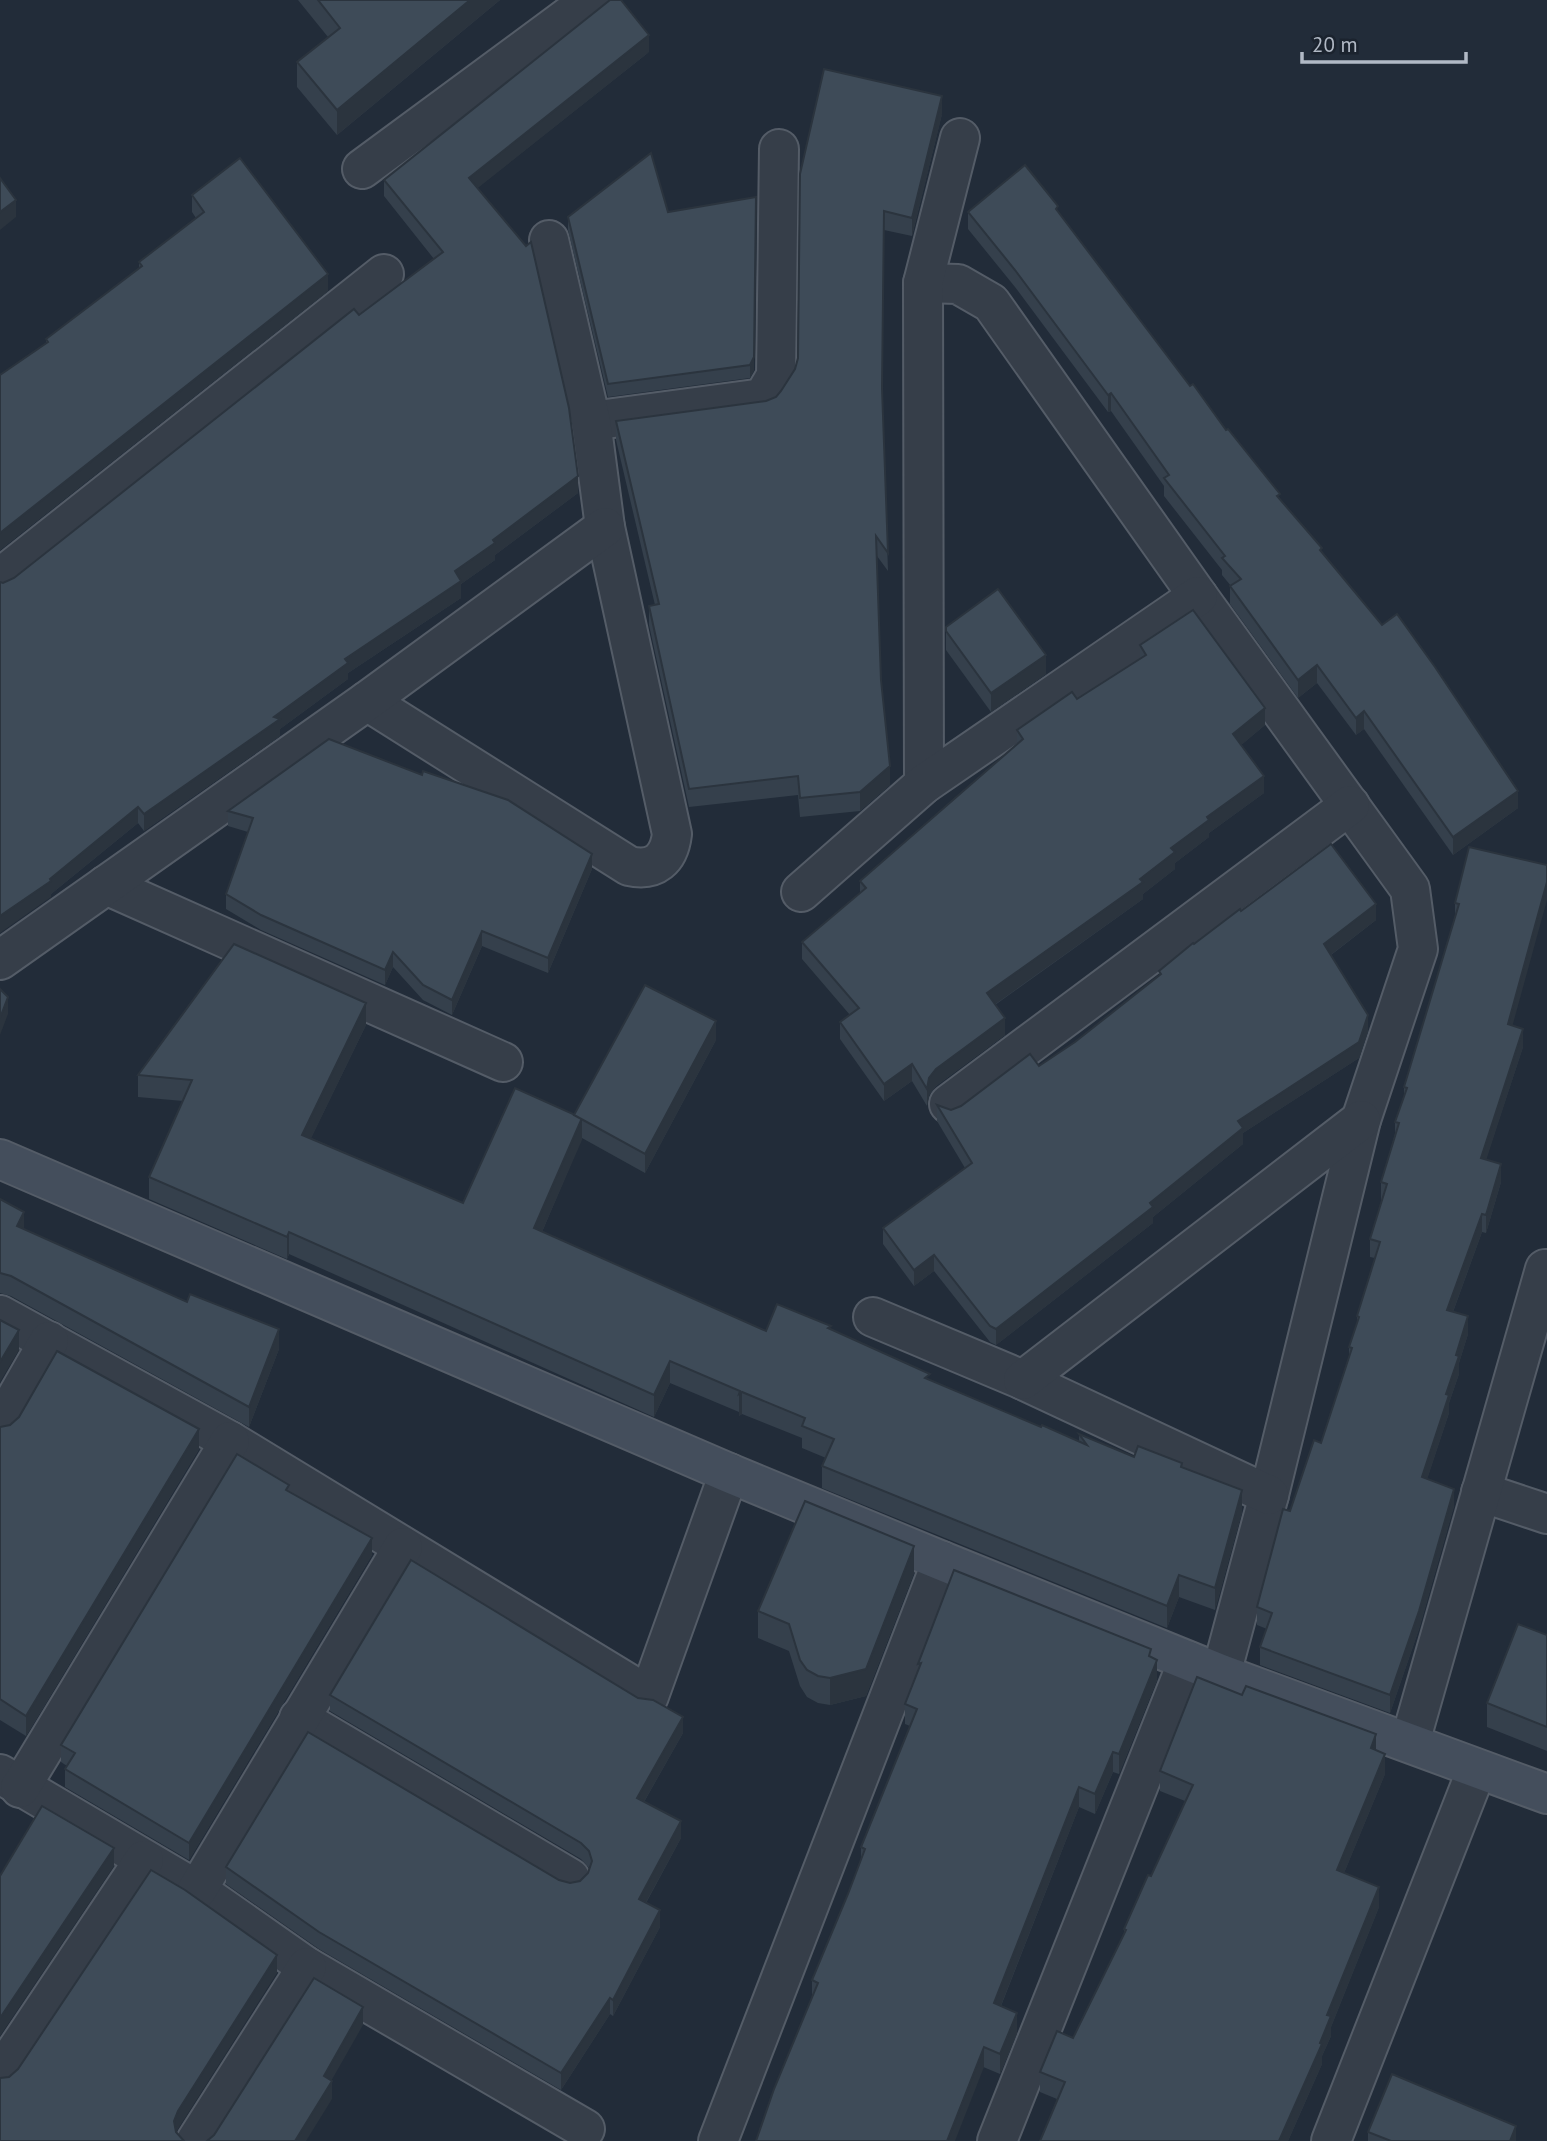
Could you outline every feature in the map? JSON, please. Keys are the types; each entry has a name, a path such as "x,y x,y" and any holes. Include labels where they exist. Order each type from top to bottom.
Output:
{"street":[{"path":"362,169 591,0"},
{"path":"924,784 923,282 960,138"},
{"path":"591,421 763,398 776,376 779,149"},
{"path":"367,701 629,866 643,870 657,863 670,850 672,834 606,527 591,421 549,240"},
{"path":"0,578 384,274"},
{"path":"923,282 958,284 991,303 1410,889 1418,949 1361,1120 1269,1495 1204,1668 997,2141"},
{"path":"0,960 367,701 606,527"},
{"path":"801,892 924,784 1198,596"},
{"path":"949,1104 1350,805"},
{"path":"106,885 503,1062"},
{"path":"1023,1380 1361,1120"},
{"path":"0,1159 729,1473 942,1561 1204,1668 1547,1794"},
{"path":"1410,1742 1545,1269"},
{"path":"0,1315 230,1441 649,1696 729,1473"},
{"path":"873,1317 1023,1380 1269,1495"},
{"path":"0,1426 49,1341"},
{"path":"230,1441 10,1781 197,1890 307,1967 585,2129"},
{"path":"1481,1492 1547,1514"},
{"path":"197,1890 403,1547"},
{"path":"718,2141 942,1561"},
{"path":"299,1718 570,1878"},
{"path":"1331,2141 1477,1769"},
{"path":"0,2075 144,1860"},
{"path":"197,2141 307,1967"}],"building":[{"path":"318,0 470,0 337,110 297,62 340,28"},
{"path":"610,0 621,0 649,35 469,178 526,246 531,242 569,408 578,476 493,540 495,543 455,571 461,581 345,659 348,663 274,717 280,719 144,814 138,807 50,879 51,881 0,916 0,582 14,578 354,309 359,315 443,252 384,180"},
{"path":"824,69 942,96 912,218 884,211 882,388 888,553 876,536 881,680 890,766 860,792 800,798 798,776 689,789 649,606 659,604 616,421 766,401 776,397 795,369 798,358 800,174"},
{"path":"651,153 668,212 756,197 754,357 750,365 608,384 568,217"},
{"path":"240,158 328,274 0,533 0,375 48,342 46,339 142,266 139,262 204,212 192,195"},
{"path":"1025,165 1190,386 1193,384 1226,430 1228,429 1280,494 1277,496 1382,625 1397,614 1518,791 1453,837 1364,711 1356,718 1317,665 1298,680 1230,586 1241,579 1222,558 1225,556 1164,478 1169,475 1111,393 1108,395 968,212"},
{"path":"0,178 16,200 0,212"},
{"path":"998,589 1046,655 991,693 946,631 946,627"},
{"path":"1193,610 1265,708 1233,734 1264,776 1207,817 1209,820 1171,848 1175,852 1140,879 1143,882 987,993 1005,1018 936,1069 929,1078 927,1089 912,1064 884,1084 840,1022 859,1008 802,942 866,888 860,881 1023,739 1017,730 1072,692 1077,699 1146,655 1140,645"},
{"path":"329,739 422,775 423,771 508,800 592,854 548,958 482,931 452,1000 423,985 393,952 385,970 261,915 226,894 253,818 228,811"},
{"path":"1331,844 1376,904 1324,944 1368,1015 1359,1042 1238,1121 1243,1128 1150,1203 1153,1207 996,1329 990,1326 934,1255 914,1270 883,1228 972,1163 937,1105 951,1110 961,1106 1030,1054 1039,1066 1075,1042 1161,974 1159,971 1193,943"},
{"path":"1469,847 1547,865 1547,882 1508,1024 1523,1029 1481,1158 1501,1164 1486,1215 1482,1214 1447,1310 1468,1316 1456,1355 1459,1356 1446,1394 1449,1395 1422,1477 1454,1489 1419,1611 1390,1695 1260,1647 1272,1613 1257,1607 1283,1509 1290,1511 1314,1440 1321,1443 1352,1348 1349,1347 1359,1317 1357,1316 1380,1242 1370,1239 1387,1184 1381,1182 1399,1123 1395,1122 1459,904 1455,903"},
{"path":"234,944 366,1003 302,1135 463,1203 515,1088 582,1118 534,1228 766,1331 777,1304 831,1326 828,1328 930,1374 925,1378 1041,1427 1042,1425 1087,1445 1079,1434 1134,1457 1138,1446 1182,1463 1181,1467 1242,1490 1215,1588 1179,1575 1167,1606 822,1466 834,1439 802,1426 805,1418 742,1392 739,1394 740,1391 670,1361 654,1395 289,1232 287,1237 149,1177 192,1080 138,1075"},
{"path":"645,985 716,1021 645,1154 574,1115"},
{"path":"0,989 8,997 0,1018"},
{"path":"0,1199 24,1212 17,1226 187,1302 190,1294 279,1329 249,1407 11,1276 0,1273"},
{"path":"0,1320 19,1330 0,1362"},
{"path":"57,1351 199,1429 26,1716 0,1699 0,1427 10,1425 19,1417"},
{"path":"237,1454 289,1485 286,1490 372,1538 189,1843 65,1769 75,1753 61,1745"},
{"path":"805,1501 914,1546 866,1669 830,1678 807,1670 800,1660 789,1624 758,1611"},
{"path":"411,1560 638,1698 653,1700 683,1717 637,1798 681,1821 639,1899 660,1910 613,2000 610,1998 561,2073 319,1932 226,1867 308,1732 559,1880 570,1883 580,1881 588,1873 592,1861 589,1851 581,1843 330,1695"},
{"path":"954,1570 1151,1649 1149,1656 1157,1660 1119,1754 1113,1752 1095,1794 1079,1787 994,2003 1017,2013 1000,2054 984,2047 947,2141 756,2141 774,2089 818,1983 812,1980 865,1849 861,1847 917,1709 905,1704"},
{"path":"1518,1624 1547,1635 1547,1727 1487,1703"},
{"path":"1197,1677 1242,1695 1246,1686 1376,1734 1371,1748 1385,1754 1337,1870 1379,1887 1327,2015 1331,2016 1320,2043 1322,2044 1279,2141 1040,2141 1065,2082 1040,2072 1057,2031 1073,2038 1193,1785 1160,1771"},
{"path":"42,1806 114,1848 0,2018 0,1876"},
{"path":"151,1870 185,1890 277,1955 178,2111 174,2121 176,2132 184,2141 0,2141 0,2078 9,2077 18,2069"},
{"path":"314,1978 363,2007 324,2076 332,2081 295,2141 207,2141 214,2135"},
{"path":"1392,2074 1516,2126 1510,2141 1391,2141 1368,2132"}]}
